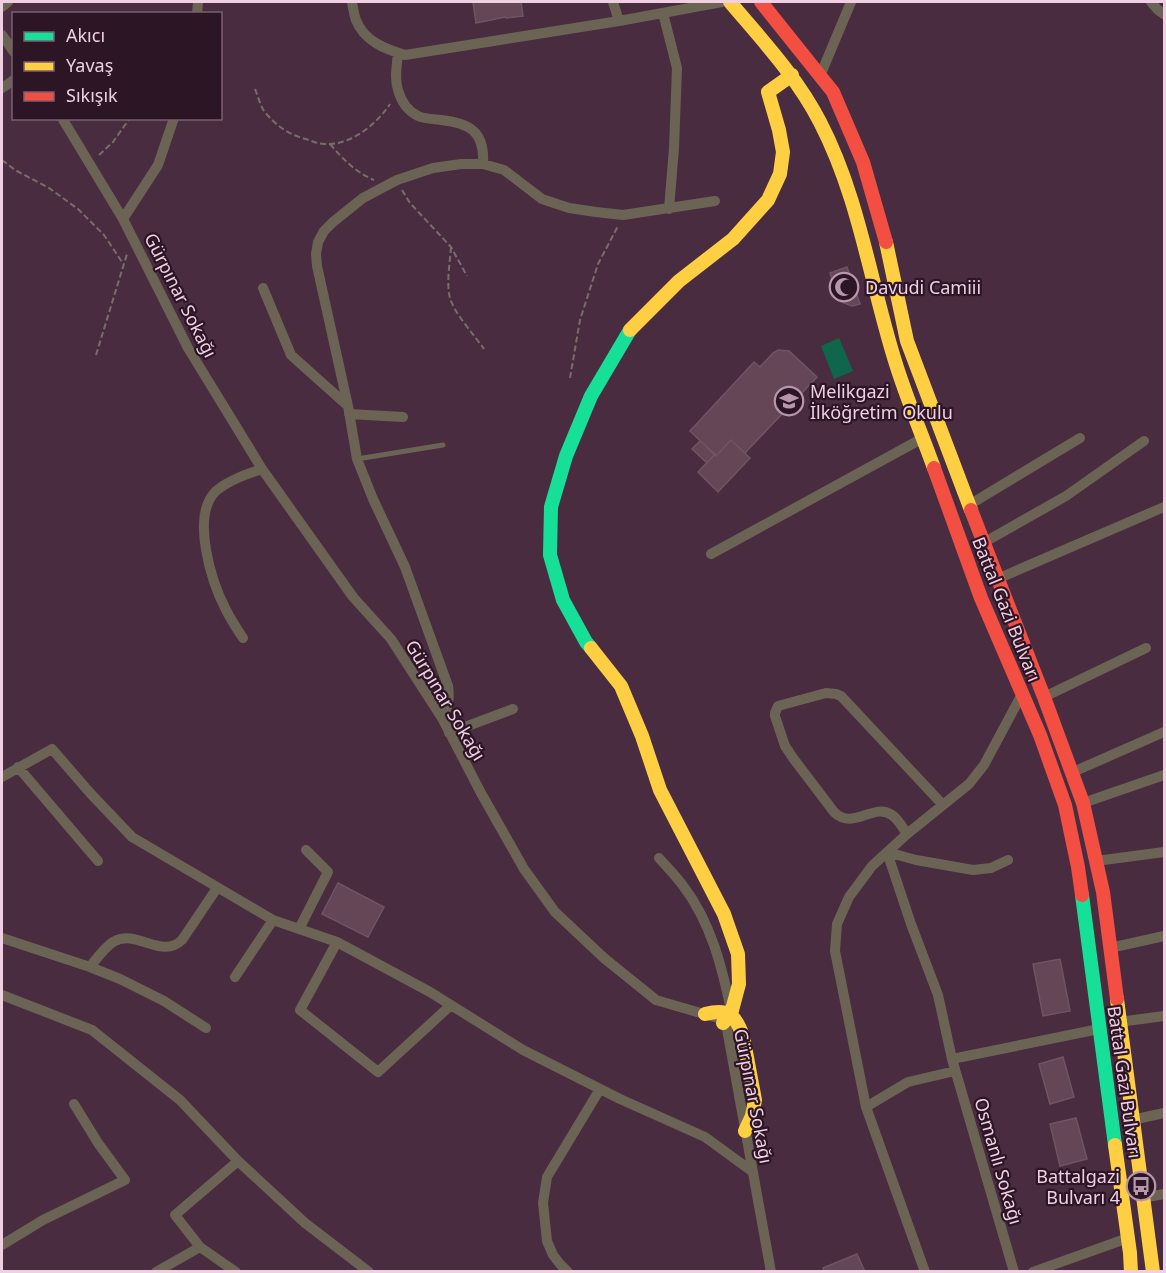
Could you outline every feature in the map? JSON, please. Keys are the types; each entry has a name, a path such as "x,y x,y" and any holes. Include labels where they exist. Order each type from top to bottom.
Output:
{"main road":[{"name":"Battal Gazi Bulvarı","path":"730,2 792,75 819,121 841,167 895,361 981,598 1040,735 1065,805 1078,867 1131,1272"},
{"name":"Battal Gazi Bulvarı","path":"761,2 833,92 863,162 886,243 907,340 1083,803 1102,892 1153,1272"},
{"path":"727,1019 739,984 738,954 724,914 660,790 642,736 621,686 586,642 564,600 550,555 551,507 566,456 591,396 630,330 679,281 733,239 768,200 780,174 783,152 768,93 792,75"},
{"path":"705,1014 718,1010 725,1011 727,1019"},
{"path":"727,1019 740,1024 755,1090 752,1119 745,1131"}],"street":[{"path":"2,7 8,2"},
{"path":"352,2 356,20 370,40 387,50 405,55 722,2"},
{"path":"613,2 619,21"},
{"path":"820,76 851,2"},
{"path":"1151,2 1164,14"},
{"path":"663,13 677,68 669,209"},
{"path":"2,35 12,49"},
{"path":"398,53 396,77 398,91 404,104 417,116 458,122 468,126 481,143 484,153 483,164"},
{"name":"Gürpınar Sokağı","path":"63,120 123,219 188,348 262,469 353,597 391,639 442,718 524,869 555,912 604,958 656,1000 705,1014"},
{"path":"123,219 158,165 173,120"},
{"path":"442,718 447,709 448,686 405,567 357,459 349,410 317,266 316,254 321,236 333,222 363,198 392,183 433,168 461,164 483,164 504,170 542,199 569,208 623,215 716,201"},
{"path":"263,288 291,355 349,410 403,417"},
{"path":"711,554 923,438"},
{"path":"969,505 1080,438"},
{"path":"983,543 1066,496 1144,441"},
{"path":"243,638 226,610 213,580 205,544 205,512 216,492 238,478 262,469"},
{"path":"997,579 1164,507"},
{"path":"1044,697 1146,648"},
{"path":"908,834 894,816 888,813 875,813 852,819 843,819 838,816 785,746 775,716 778,706 826,693 841,696 943,806"},
{"path":"924,1272 866,1107 835,951 837,924 849,897 872,866 969,784 984,765 1023,694"},
{"path":"449,734 513,710"},
{"path":"1072,772 1164,732"},
{"path":"2,777 52,749 132,837 273,920 336,942 420,986 523,1050 620,1100 705,1137 753,1172"},
{"path":"18,768 99,861"},
{"path":"1083,803 1164,775"},
{"path":"300,929 328,872 306,850"},
{"path":"887,852 916,860 973,870 991,868 1008,860"},
{"name":"Osmanlı Sokağı","path":"887,852 938,995 955,1071 1014,1272"},
{"path":"1096,861 1164,852"},
{"path":"659,858 685,888 708,928 723,970 727,1019"},
{"path":"90,967 101,952 114,942 123,939 132,939 165,948 177,945 217,888"},
{"path":"235,977 273,920"},
{"path":"1110,948 1164,936"},
{"path":"2,938 90,967 164,1001 206,1028"},
{"path":"336,942 300,1010 378,1072 451,1005"},
{"path":"2,995 92,1030 180,1100 238,1161 305,1223 369,1272"},
{"path":"1119,1022 1164,1016"},
{"path":"952,1059 1099,1029"},
{"path":"866,1107 908,1082 955,1071"},
{"path":"568,1272 553,1255 547,1241 543,1203 547,1177 600,1089"},
{"path":"2,1245 43,1220 125,1180 98,1143 74,1104"},
{"path":"1132,1120 1164,1113"},
{"name":"Gürpınar Sokağı","path":"745,1131 771,1272"},
{"path":"236,1272 200,1247 175,1215 238,1161"},
{"path":"1143,1198 1164,1194"},
{"path":"1033,1272 1128,1238"},
{"path":"156,1272 200,1247"}],"lane":[{"path":"357,459 443,445"}],"path":[{"path":"255,89 263,110 278,126 296,136 323,144 352,139 384,113 398,91"},
{"path":"90,163 113,142 129,120"},
{"path":"330,144 346,162 365,176 392,183 451,247 467,276"},
{"path":"2,160 78,208 104,235 124,265 96,355"},
{"path":"570,378 580,320 598,264 623,215"},
{"path":"451,247 448,289 450,300 484,349"}],"green space":[{"path":"839,338 853,371 834,379 821,346"}],"building":[{"path":"473,2 521,2 523,16 476,23"},
{"name":"Davudi Camiii","path":"847,267 860,304 852,306 839,301 830,273"},
{"path":"778,350 789,351 817,377 745,453 731,440 716,456 690,431 754,362 760,367"},
{"path":"731,440 750,458 718,492 698,472"},
{"path":"700,441 715,454 707,463 692,449"},
{"path":"338,883 384,907 368,937 322,914"},
{"path":"1060,959 1070,1011 1043,1016 1033,964"},
{"path":"1063,1057 1074,1097 1050,1104 1039,1064"},
{"path":"1076,1118 1087,1159 1060,1166 1050,1124"},
{"path":"857,1254 865,1272 824,1272 823,1268"}],"traffic: fast":[{"path":"591,648 563,600 550,555 551,507 566,456 591,396 630,330"},
{"path":"1082,895 1115,1145"}],"traffic: slow":[{"path":"730,2 801,90 820,122 833,151 854,209 895,361 934,468"},
{"path":"630,330 679,281 733,239 768,200 780,174 783,152 768,92 792,75"},
{"path":"886,242 907,341 971,510"},
{"path":"591,648 621,686 642,736 660,790 724,914 738,954 739,984 731,1014 723,1023"},
{"path":"1117,999 1153,1272"},
{"path":"705,1014 713,1012 730,1014 737,1022 743,1036 755,1100 752,1116 745,1131"},
{"path":"1115,1145 1131,1272"}],"traffic: jam":[{"path":"761,2 833,92 863,162 886,242"},
{"path":"934,468 981,598 1040,735 1065,805 1082,895"},
{"path":"971,510 1083,803 1103,892 1117,999"}],"place":[{"name":"Davudi Camiii","path":"844,287"},
{"name":"Melikgazi İlköğretim Okulu","path":"789,401"},
{"name":"Battalgazi Bulvarı 4","path":"1141,1186"}]}
